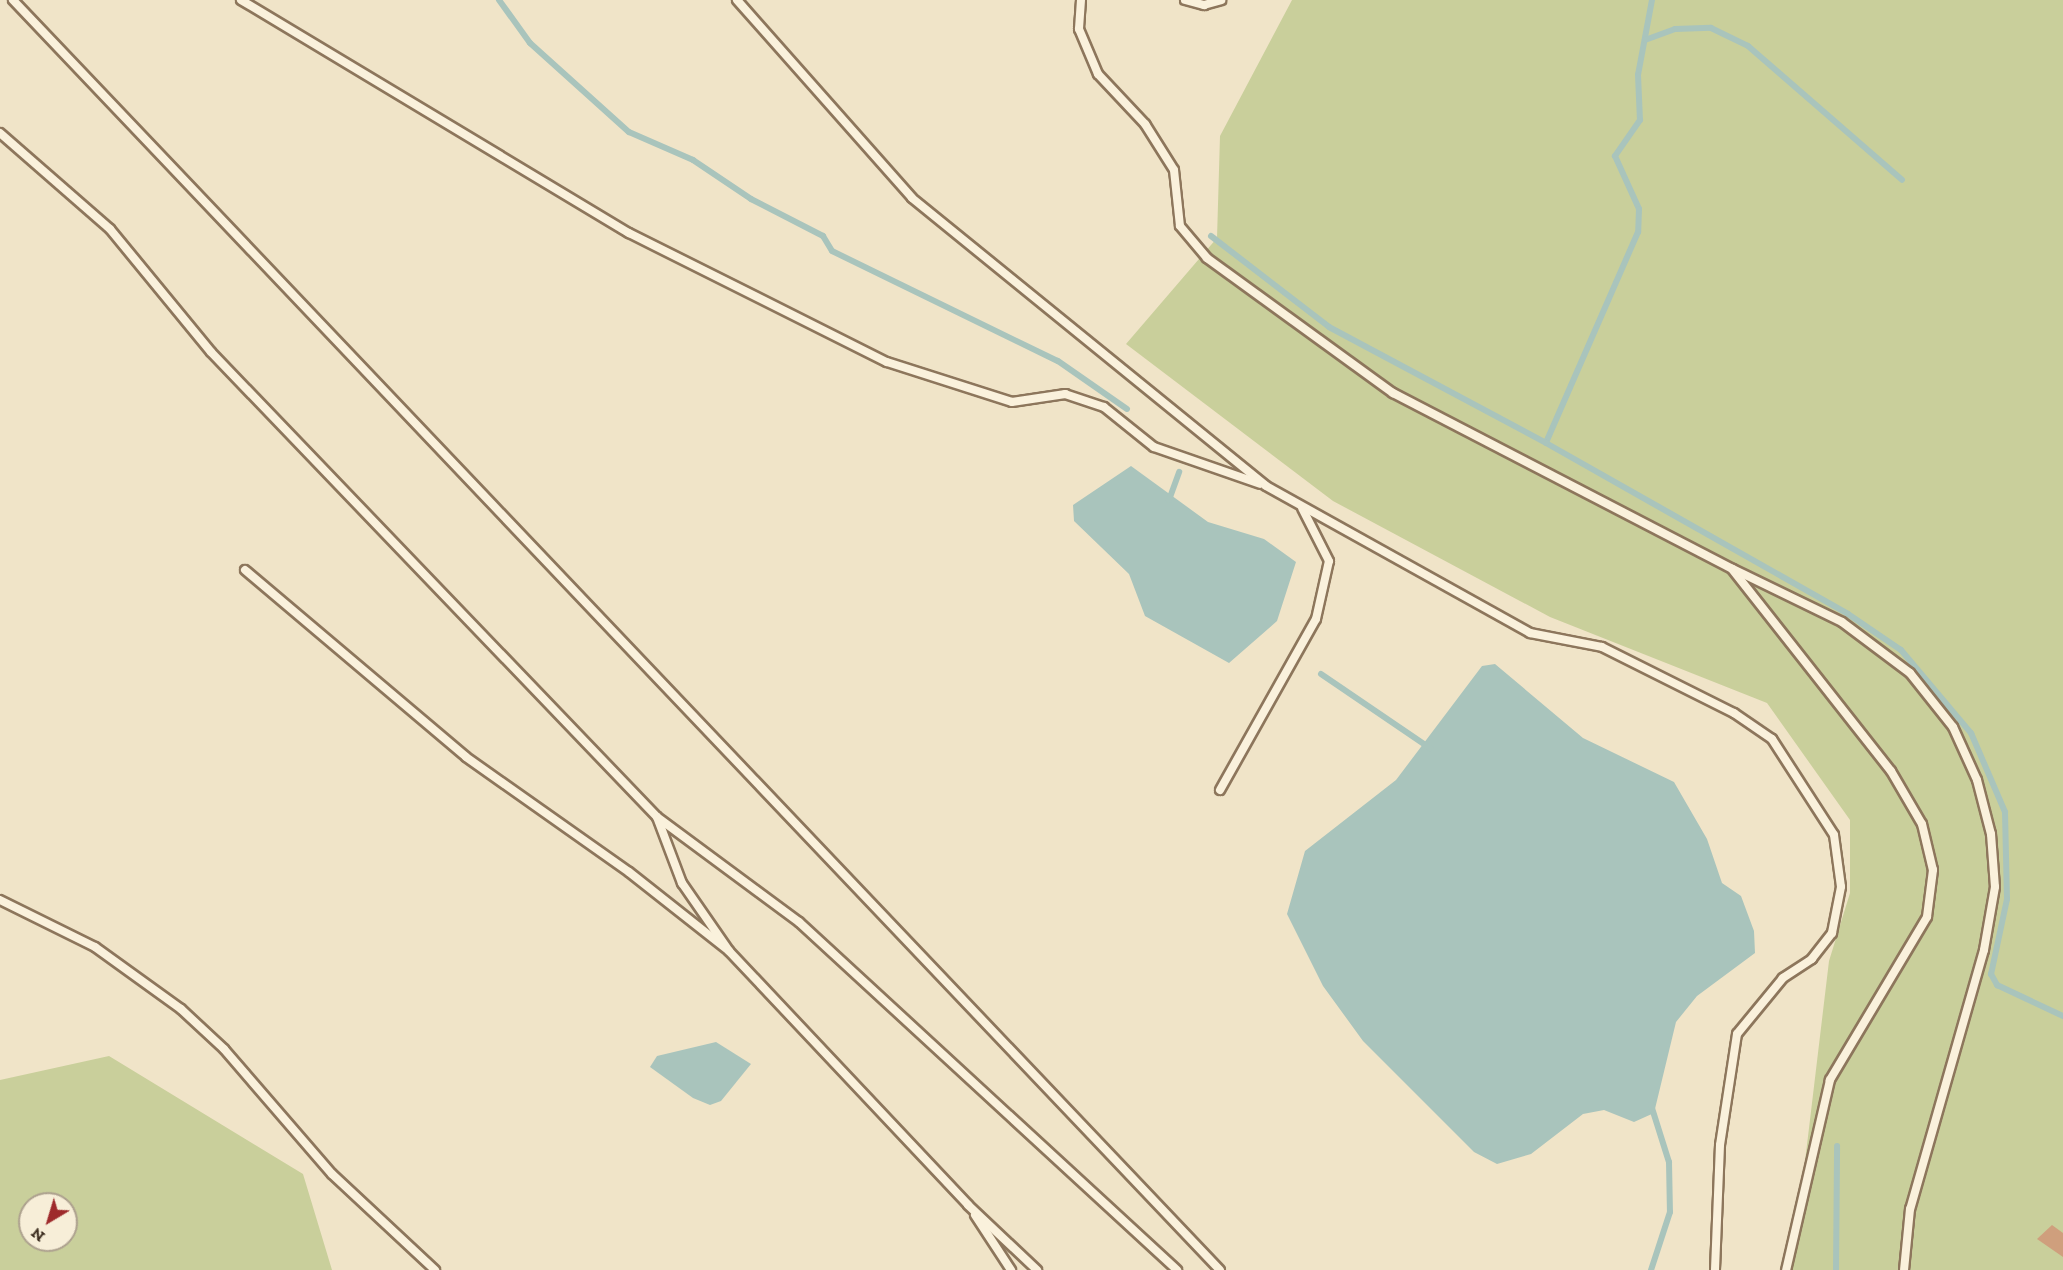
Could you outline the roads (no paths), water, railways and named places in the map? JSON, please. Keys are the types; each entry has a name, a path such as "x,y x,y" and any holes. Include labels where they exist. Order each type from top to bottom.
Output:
{"lane":[{"path":"13,0 1220,1270"},
{"path":"241,0 629,233 887,362 1012,402 1065,394 1104,407 1154,447 1266,486"},
{"path":"737,0 912,198 1266,486 1530,633 1602,647 1734,713 1772,739 1834,835 1841,887 1832,933 1812,959 1783,978 1737,1034 1720,1145 1715,1270"},
{"path":"1081,0 1079,29 1098,74 1145,124 1174,170 1180,226 1207,258 1392,393 1732,569 1842,622 1910,673 1953,727 1977,780 1990,834 1995,887 1984,950 1910,1209 1904,1270"},
{"path":"1185,0 1204,5 1221,0"},
{"path":"0,133 110,229 211,352 657,817 799,922 1177,1270"},
{"path":"1220,790 1316,619 1329,561 1302,508"},
{"path":"1732,569 1891,771 1922,824 1933,870 1927,917 1830,1080 1786,1270"},
{"path":"244,570 466,757 629,872 729,951 968,1205 1037,1270"},
{"path":"657,817 682,883 729,951"},
{"path":"0,900 95,947 181,1009 224,1049 332,1174 435,1270"},
{"path":"968,1205 1011,1270"}],"water":[{"path":"1131,466 1208,522 1264,539 1296,562 1277,621 1229,663 1145,616 1129,574 1074,521 1073,505"},
{"path":"1495,664 1583,738 1674,782 1707,839 1722,883 1741,896 1754,931 1755,953 1697,996 1676,1022 1654,1113 1634,1122 1604,1110 1583,1114 1531,1154 1497,1164 1474,1152 1363,1041 1323,986 1287,914 1305,851 1396,780 1482,666"},
{"path":"716,1042 751,1064 721,1101 710,1105 693,1098 650,1067 657,1056"}],"waterway":[{"path":"499,0 530,43 629,132 693,160 751,199 823,236 832,251 1058,361 1127,409"},
{"path":"1652,0 1638,75 1640,120 1615,156 1639,209 1638,232 1546,443 1848,614 1901,650 1971,733 2005,812 2007,899 1991,974 1997,985 2063,1016"},
{"path":"1645,40 1675,29 1711,28 1748,46 1902,180"},
{"path":"1211,236 1329,327 1546,443"},
{"path":"1169,500 1179,472"},
{"path":"1321,674 1430,748"},
{"path":"1651,1105 1669,1162 1670,1212 1651,1270"},
{"path":"1836,1270 1837,1146"}]}
